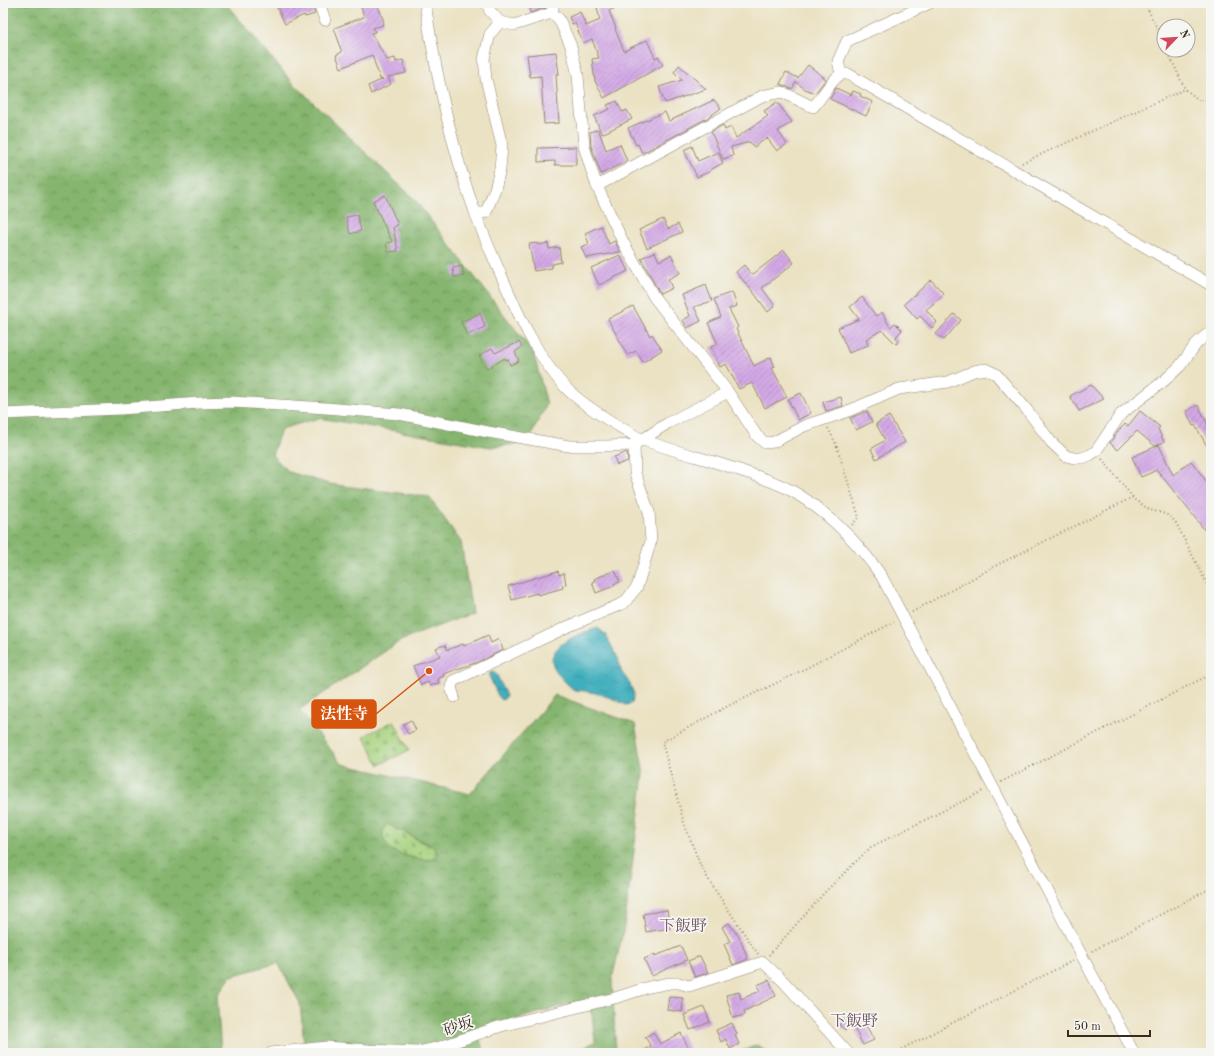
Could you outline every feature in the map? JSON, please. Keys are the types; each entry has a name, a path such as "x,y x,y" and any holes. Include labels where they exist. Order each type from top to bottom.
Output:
{"street":[{"path":"319,3 325,20"},
{"path":"425,3 438,80 460,166 476,214 510,296 534,343 547,364 568,389 586,405 638,442"},
{"path":"487,3 490,11 500,22 514,25 553,8 571,46 578,76 584,146 597,186 623,242 654,297 728,392 757,436 765,443 774,442 804,426 823,420 899,389 948,382 974,371 985,369 996,374 1052,442 1066,456 1074,458 1090,456 1096,451 1121,414 1165,380 1180,366 1197,343 1211,331"},
{"path":"841,74 838,61 848,41 930,3"},
{"path":"476,214 486,212 495,189 500,169 502,146 486,79 484,59 490,34 500,22"},
{"path":"597,186 762,96 782,92 813,107 821,99 834,79 841,74 848,74 1211,285"},
{"path":"638,442 668,423 728,392"},
{"path":"3,414 232,402 399,414 488,432 569,446 638,442 740,470 793,492 822,512 846,532 867,555 882,577 1134,1053"},
{"path":"454,697 451,687 453,681 567,627 624,604 637,587 651,541 650,512 634,473 638,442"},
{"path":"763,962 784,982 848,1053"},
{"name":"砂坂","path":"271,1053 326,1047 417,1052 440,1047 501,1026 615,998 649,987 670,983 679,983 689,986 763,962"}],"path":[{"path":"1145,3 1156,27"},
{"path":"1171,58 1185,89 1200,101 1211,96"},
{"path":"1010,168 1185,89"},
{"path":"823,420 836,444 859,517 846,532"},
{"path":"1096,451 1104,463 1133,497 1150,510 1166,514 1175,520 1211,592"},
{"path":"1133,497 997,565 904,617 791,676 724,708 662,742 684,823 701,866 717,893 763,962 826,891 871,847 1211,674"},
{"path":"894,1053 1211,888"}],"green space":[{"path":"8,3 227,3 227,5 292,82 415,200 533,352 547,404 527,443 491,447 319,418 281,429 272,455 289,472 329,484 429,497 461,542 472,613 400,641 299,710 342,764 470,794 555,695 635,724 644,774 624,928 612,979 616,1053 571,1053 595,1042 592,1014 584,1000 477,1030 484,1053 305,1053 300,1003 278,963 231,976 217,995 221,1053 3,1053 3,12 7,11","holes":["387,824 421,841 433,846 383,830"]},
{"path":"394,721 409,750 379,765 364,736"},
{"path":"387,824 419,841 433,846 438,854 430,860 410,857 397,853 387,845 384,839 383,830"},
{"path":"757,1045 768,1053 738,1053"}],"water":[{"path":"598,628 605,634 617,656 622,673 629,682 634,694 632,703 626,705 601,694 574,690 554,668 552,660 554,654 563,643 585,632"},
{"path":"493,672 497,675 506,696 504,699 501,700 499,698 490,678 490,673"}],"building":[{"path":"275,3 312,3 315,14 305,17 304,15 285,24"},
{"path":"360,3 377,3 384,22 382,23 383,25 373,28 375,32 371,33 387,60 395,58 396,62 403,60 406,73 388,77 391,84 371,94 368,86 383,79 380,79 372,55 341,68 336,55 342,52 334,28 364,17"},
{"path":"528,3 547,3 546,8 530,13"},
{"path":"596,3 625,3 609,11 624,51 647,40 655,58 658,56 663,65 604,98 595,81 592,59 599,58 592,39 583,43 575,23 572,24 569,17 580,12 586,26 600,20"},
{"path":"556,52 559,74 556,74 559,123 544,124 541,76 530,77 527,55"},
{"path":"679,65 706,89 665,103 659,87 682,80 674,72"},
{"path":"808,65 826,79 815,93 805,89 796,82 792,89 780,84 786,72 798,78"},
{"path":"836,88 851,95 853,91 861,94 860,96 873,102 866,116 830,99"},
{"path":"714,100 721,108 709,117 642,153 638,144 636,145 628,128 665,112 669,121"},
{"path":"617,101 622,112 627,110 632,119 602,134 594,116 610,109 607,105"},
{"path":"777,102 792,122 778,131 787,144 777,151 767,138 754,147 750,142 731,147 733,156 723,159 711,132 723,125 725,130 731,127 736,138 768,116 764,111"},
{"path":"598,129 606,150 620,144 627,161 601,174 591,146 590,132"},
{"path":"692,146 698,161 718,152 723,163 710,170 711,171 697,177 684,150"},
{"path":"576,147 576,165 555,165 555,161 538,162 538,148"},
{"path":"385,195 398,225 393,227 398,251 388,252 386,243 392,242 373,201"},
{"path":"357,215 361,231 350,234 346,217"},
{"path":"663,219 668,229 678,224 682,232 647,248 639,230"},
{"path":"601,226 609,244 615,241 620,252 586,258 581,247 589,244 585,233"},
{"path":"538,243 538,245 548,243 549,249 559,247 561,262 552,264 552,268 534,271 529,244"},
{"path":"784,250 794,263 762,288 775,306 768,312 736,272 744,265 752,275"},
{"path":"655,252 659,261 671,255 680,273 668,279 672,288 660,294 641,258"},
{"path":"620,255 628,271 599,285 591,268"},
{"path":"462,266 464,276 454,277 453,268"},
{"path":"931,280 944,294 926,310 937,322 932,328 920,316 917,319 904,304"},
{"path":"706,285 712,301 694,307 701,321 687,328 683,320 690,316 682,295"},
{"path":"732,292 737,306 729,309 738,327 736,329 754,366 771,357 775,367 772,368 787,397 765,408 752,383 739,389 726,364 720,367 711,347 718,344 708,323 721,317 714,299"},
{"path":"862,297 876,316 882,312 890,327 895,323 902,330 896,337 899,342 896,344 882,330 866,339 868,345 849,353 838,328 859,319 850,307"},
{"path":"633,306 650,336 652,334 662,350 643,362 636,351 627,355 608,319"},
{"path":"480,313 485,327 467,335 461,322"},
{"path":"954,314 961,320 944,340 936,334"},
{"path":"519,342 522,347 515,352 519,361 510,365 508,359 506,360 505,358 487,369 479,356 492,348 495,353"},
{"path":"1091,385 1104,399 1079,411 1070,396"},
{"path":"801,393 811,413 798,420 788,399"},
{"path":"841,397 843,406 826,411 823,402"},
{"path":"1198,405 1211,431 1211,453 1195,425 1193,426 1186,411"},
{"path":"867,411 872,422 856,430 850,418"},
{"path":"1140,411 1160,427 1158,429 1164,442 1155,446 1137,431 1118,450 1110,443 1119,430 1125,424 1128,426"},
{"path":"889,416 905,442 876,459 871,449 885,440 876,424"},
{"path":"1159,445 1173,475 1191,461 1207,482 1211,479 1211,538 1157,470 1141,477 1132,457"},
{"path":"627,452 628,461 617,465 614,457"},
{"path":"615,570 620,582 596,593 592,582 595,580 594,579"},
{"path":"558,571 559,575 564,573 566,584 562,585 563,588 512,600 508,586"},
{"path":"488,635 491,643 499,639 503,650 478,662 443,674 444,676 438,679 439,683 430,686 428,682 421,685 413,666 440,656 436,648 445,645 447,650 463,644 464,646"},
{"path":"411,720 416,730 408,734 403,724"},
{"path":"667,910 670,928 646,932 643,914"},
{"path":"729,923 739,937 748,959 733,965 724,944 730,941 722,927"},
{"path":"681,946 687,960 652,976 644,959"},
{"path":"700,956 708,973 695,977 688,961"},
{"path":"769,980 776,996 744,1011 745,1015 733,1018 726,995 739,992 741,999 760,991 757,985"},
{"path":"669,997 683,998 682,1012 667,1010"},
{"path":"704,1007 710,1022 690,1030 684,1015"},
{"path":"845,1018 851,1024 845,1030 839,1025"},
{"path":"862,1018 874,1040 863,1045 852,1024"},
{"path":"732,1023 737,1034 735,1035 739,1044 730,1049 726,1039 721,1042 716,1030"},
{"path":"653,1032 660,1044 681,1033 691,1053 638,1053 651,1046 645,1037"}],"place":[{"name":"法性寺","path":"429,671"}],"district":[{"name":"下飯野","path":"683,925"},
{"name":"下飯野","path":"854,1020"}]}
